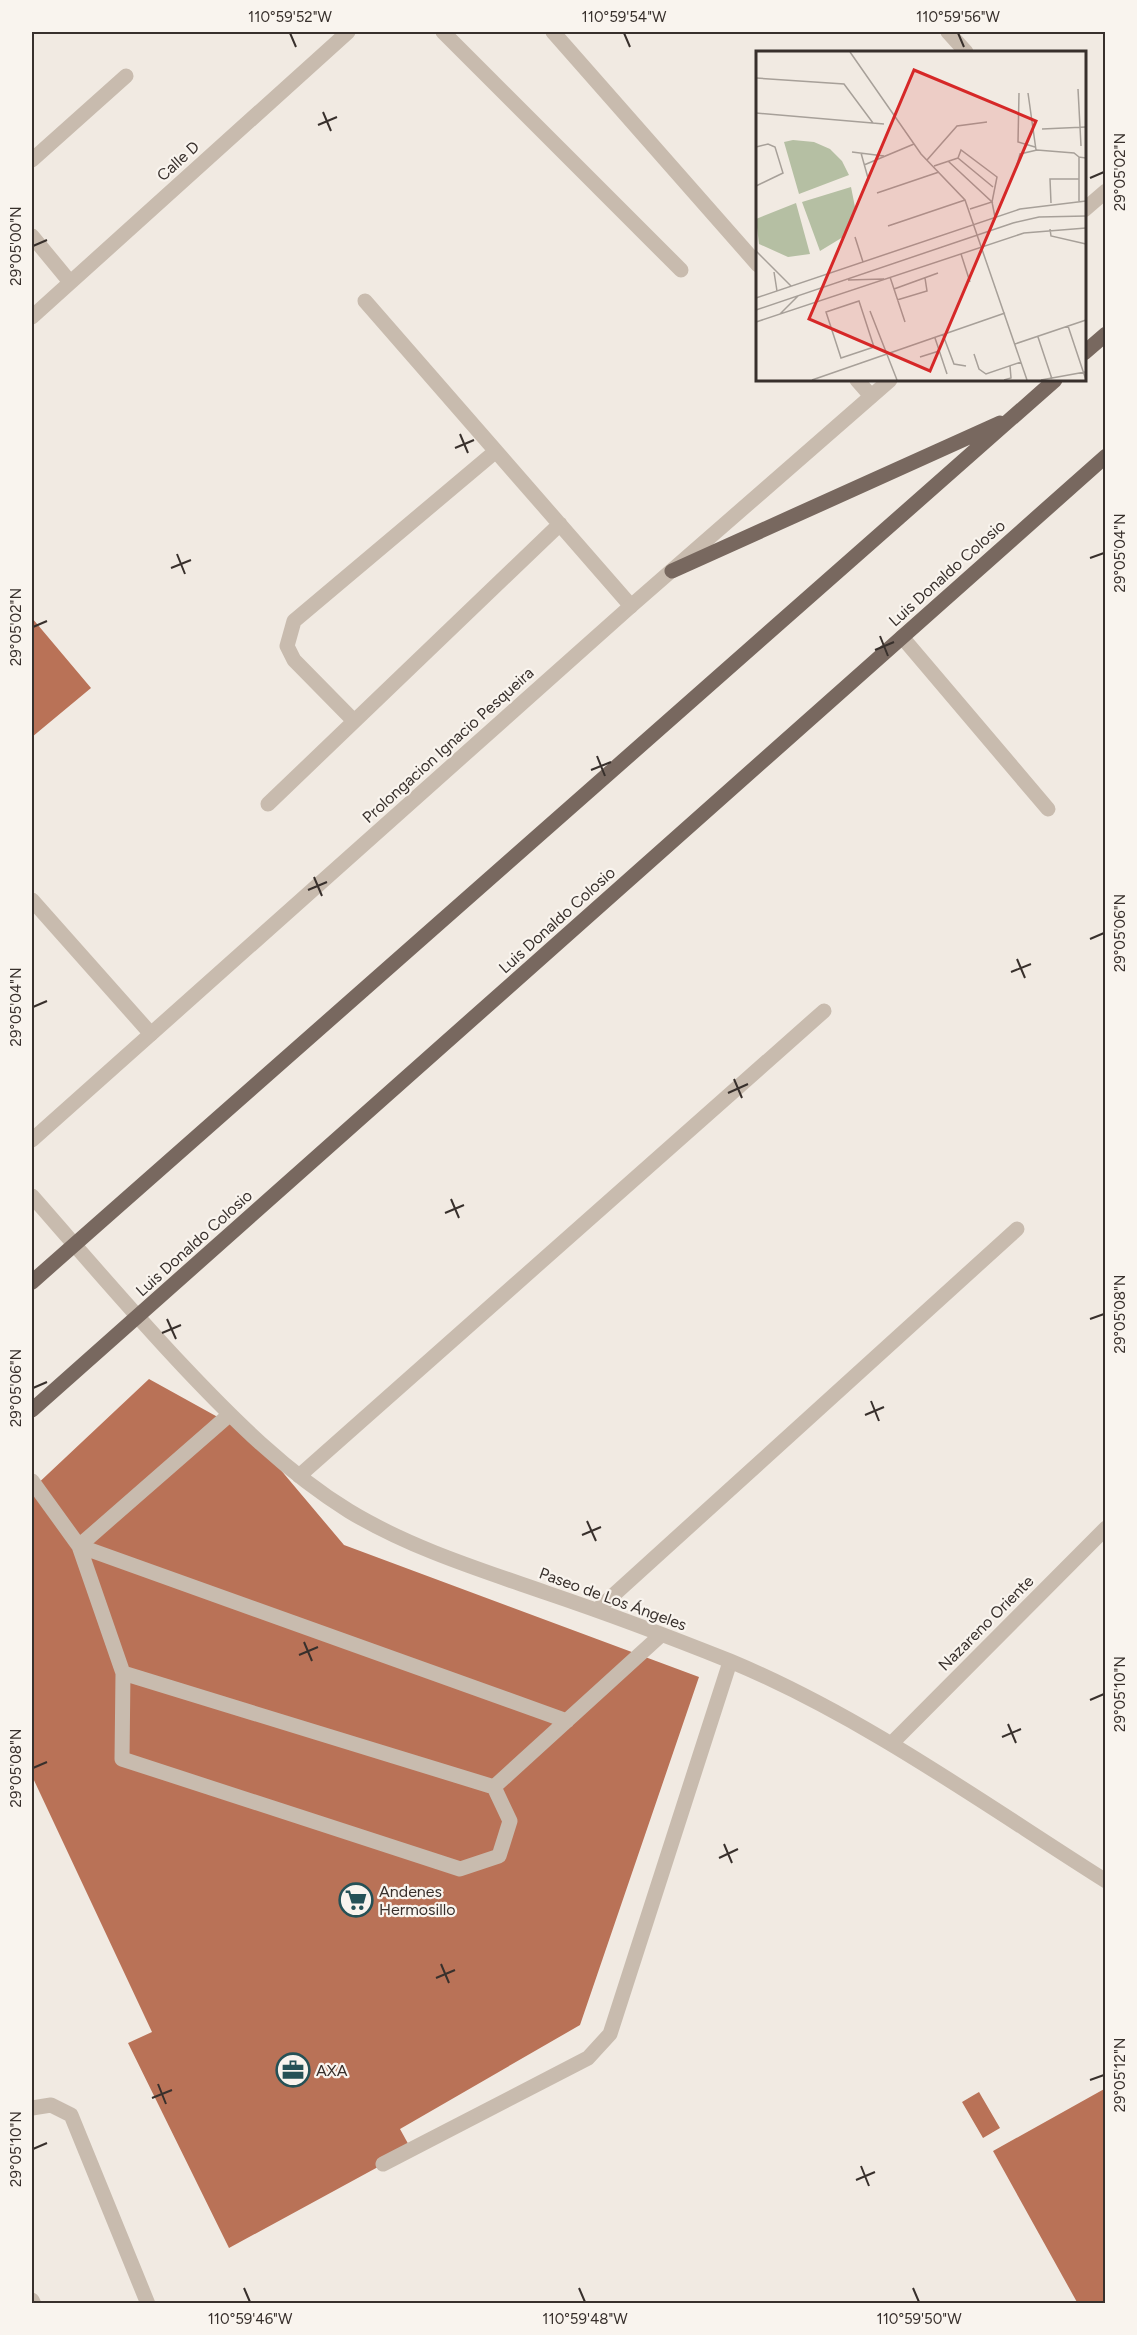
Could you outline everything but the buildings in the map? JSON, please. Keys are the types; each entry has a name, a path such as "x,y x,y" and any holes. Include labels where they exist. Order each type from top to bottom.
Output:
{"main road":[{"path":"1086,351 1106,334"},
{"path":"32,1282 1054,381"},
{"path":"672,571 1014,416"},
{"name":"Luis Donaldo Colosio","path":"32,1410 1106,456"}],"street":[{"name":"Calle D","path":"32,317 348,32"},
{"path":"443,32 681,270"},
{"path":"553,32 756,263"},
{"path":"948,32 965,51"},
{"path":"32,160 126,75"},
{"path":"1086,208 1106,191"},
{"path":"32,236 70,282"},
{"path":"365,301 631,606"},
{"path":"858,381 871,396"},
{"name":"Prolongacion Ignacio Pesqueira","path":"32,1140 631,606 890,381"},
{"path":"354,721 294,660 287,646 294,621 496,451"},
{"path":"268,804 560,524"},
{"path":"902,637 1048,809"},
{"path":"32,900 151,1034"},
{"path":"299,1476 824,1011"},
{"name":"Paseo de Los Ángeles","path":"32,1196 137,1317 229,1415 299,1476 350,1511 399,1536 477,1569 597,1610 730,1662 799,1692 891,1744 1106,1881"},
{"path":"597,1610 1017,1229"},
{"path":"79,1546 229,1415"},
{"path":"32,1480 79,1546 123,1673 122,1760 460,1869 499,1856 510,1821 494,1787 123,1673"},
{"name":"Nazareno Oriente","path":"891,1744 1106,1527"},
{"path":"1083,1550 1106,1544"},
{"path":"79,1546 567,1721"},
{"path":"494,1787 661,1635"},
{"path":"383,2164 588,2058 610,2034 730,1662"},
{"path":"32,2108 51,2105 71,2115 148,2304"}],"place":[{"name":"Andenes Hermosillo","path":"356,1900"},
{"name":"AXA","path":"293,2070"}]}
